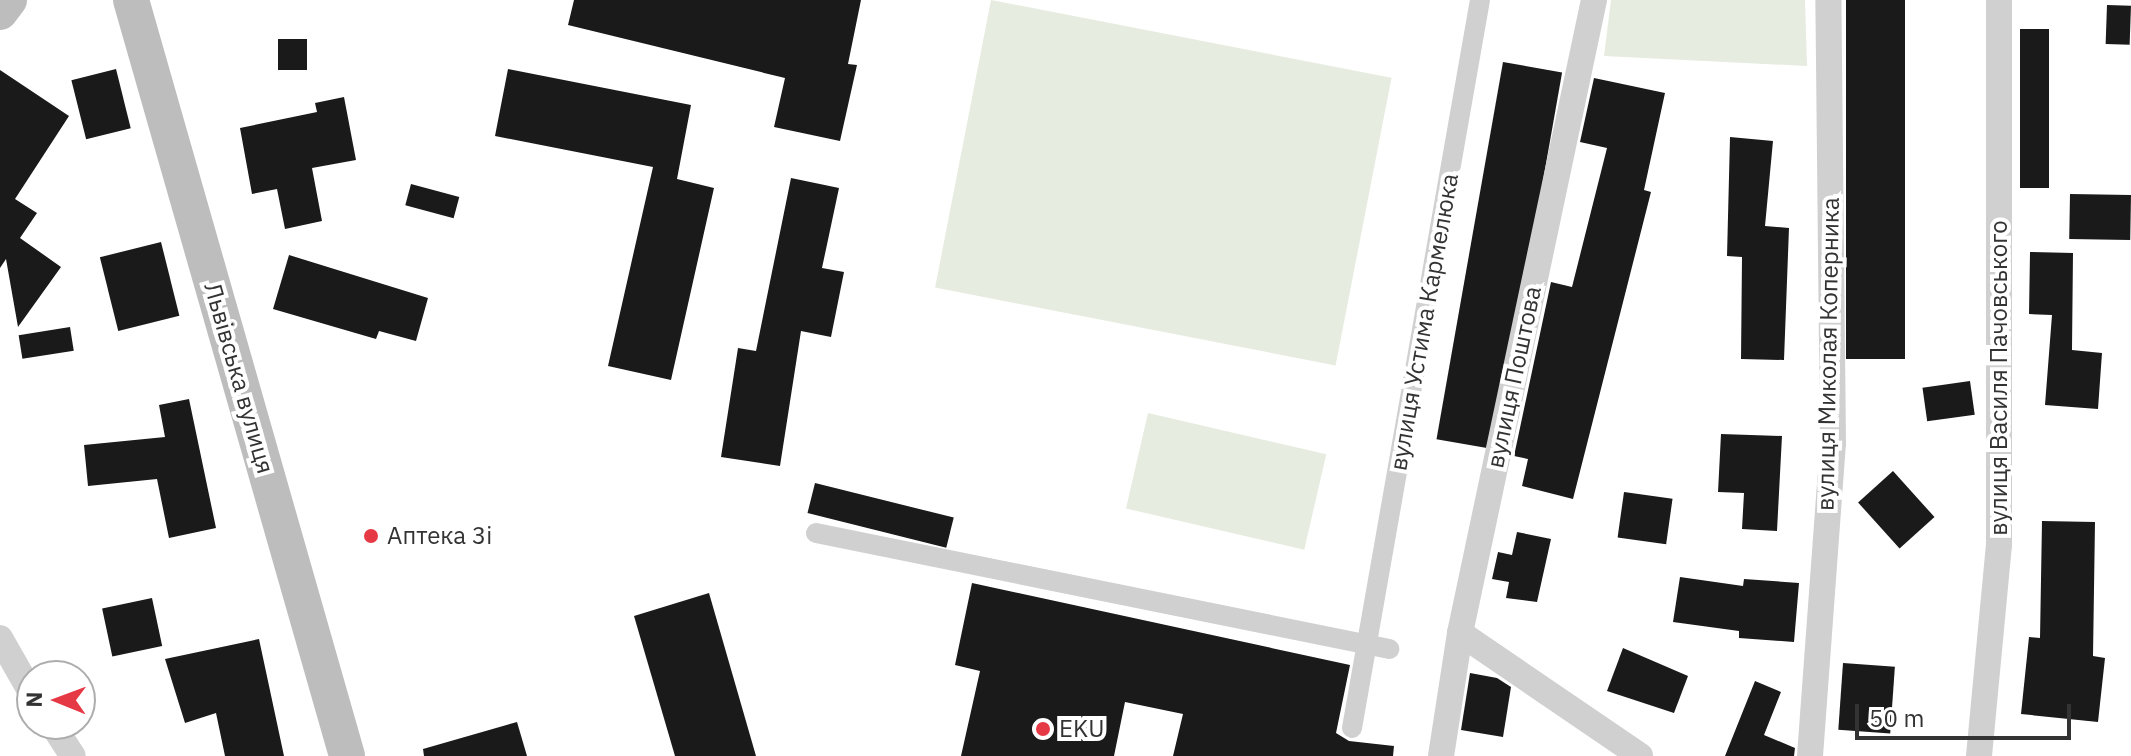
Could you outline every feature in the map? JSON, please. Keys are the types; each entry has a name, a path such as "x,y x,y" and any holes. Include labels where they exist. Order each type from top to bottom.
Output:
{"main road":[{"path":"0,12 9,0"},
{"name":"Львівська вулиця","path":"131,0 347,756"}],"street":[{"name":"вулиця Устима Кармелюка","path":"1352,728 1480,0"},
{"name":"вулиця Поштова","path":"1441,756 1460,633 1594,0"},
{"name":"вулиця Миколая Коперника","path":"1810,756 1833,443 1828,0"},
{"name":"вулиця Василя Пачовського","path":"1979,756 1999,545 1999,0"},
{"path":"816,533 1389,649"},
{"path":"1460,633 1640,756"},
{"path":"0,638 16,666"}],"shaded area":[{"path":"991,0 1392,78 1336,365 935,288"},
{"path":"1611,0 1805,0 1807,66 1604,56"},
{"path":"1148,413 1326,454 1304,550 1126,508"}],"building":[{"path":"574,0 861,0 848,64 857,65 840,141 774,127 785,78 568,25"},
{"path":"1846,0 1905,0 1905,359 1846,359"},
{"path":"2107,5 2131,6 2130,45 2106,44"},
{"path":"2020,29 2049,29 2049,188 2020,188"},
{"path":"278,39 307,39 307,70 278,70"},
{"path":"1503,62 1562,72 1496,450 1436,439"},
{"path":"116,69 131,128 86,139 71,80"},
{"path":"508,69 691,105 677,179 714,188 671,380 608,366 653,167 495,136"},
{"path":"0,70 69,116 15,199 37,213 20,238 61,267 18,327 6,259 0,268"},
{"path":"1594,78 1665,93 1644,190 1651,192 1573,499 1522,486 1528,459 1514,456 1551,282 1572,287 1607,148 1580,142"},
{"path":"344,97 356,160 312,168 322,221 285,229 277,189 252,194 240,128 317,112 315,103"},
{"path":"1730,137 1773,141 1765,226 1789,228 1784,360 1741,359 1742,257 1727,256"},
{"path":"791,178 839,188 822,268 844,272 831,337 801,331 780,466 721,457 738,348 756,351"},
{"path":"411,184 459,197 454,218 405,205"},
{"path":"2070,194 2131,195 2130,240 2069,239"},
{"path":"161,242 179,316 118,331 100,257"},
{"path":"2030,252 2073,253 2072,350 2102,353 2098,409 2045,405 2052,315 2029,314"},
{"path":"289,255 428,298 416,341 379,331 376,339 273,309"},
{"path":"70,327 74,351 22,359 19,335"},
{"path":"1970,381 1975,415 1927,421 1922,388"},
{"path":"189,399 216,528 169,538 157,479 88,486 84,445 165,437 159,405"},
{"path":"1721,434 1782,436 1777,531 1742,529 1744,493 1718,492"},
{"path":"1893,471 1934,517 1900,549 1858,502"},
{"path":"815,483 954,518 946,548 808,513"},
{"path":"1624,492 1673,499 1666,544 1618,538"},
{"path":"2042,521 2095,522 2093,656 2105,658 2098,722 2021,714 2029,637 2040,638"},
{"path":"1517,532 1551,539 1537,602 1506,598 1509,582 1492,579 1498,552 1512,555"},
{"path":"1680,577 1743,586 1744,579 1799,583 1794,642 1739,638 1739,631 1673,622"},
{"path":"972,583 1350,665 1336,733 1349,741 1394,746 1393,756 1173,756 1183,714 1125,702 1114,756 961,756 980,671 955,665"},
{"path":"709,593 756,756 675,756 634,616"},
{"path":"152,598 162,646 112,657 102,609"},
{"path":"259,639 284,756 225,756 216,713 185,723 165,659"},
{"path":"1623,648 1688,676 1674,713 1607,691"},
{"path":"1843,663 1895,667 1890,733 1838,730"},
{"path":"1470,673 1497,678 1511,687 1503,737 1461,730"},
{"path":"1755,681 1781,692 1764,735 1795,748 1794,756 1725,756"},
{"path":"517,722 527,756 424,756 423,749"}],"place":[{"name":"Аптека 3і","path":"371,536"},
{"name":"EKU","path":"1043,729"}]}
